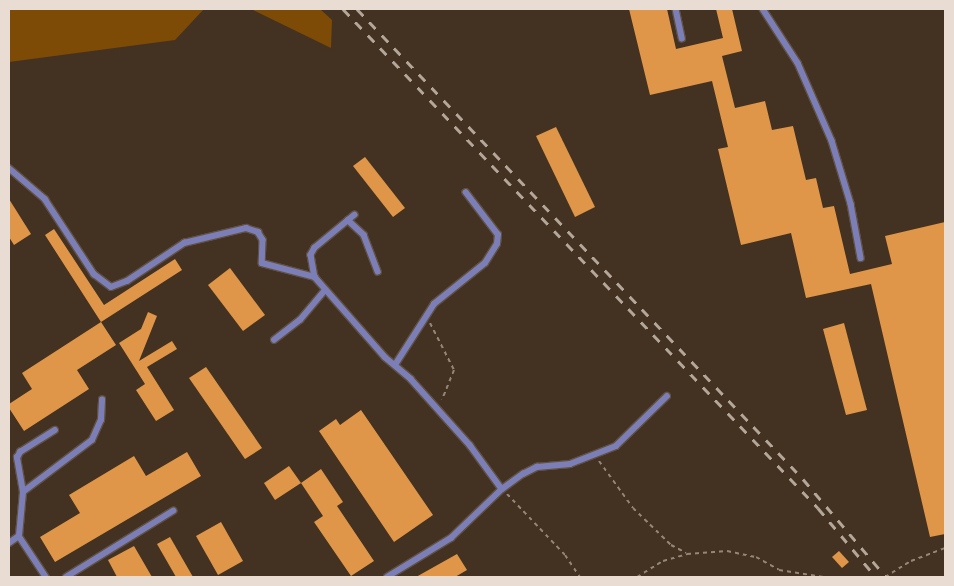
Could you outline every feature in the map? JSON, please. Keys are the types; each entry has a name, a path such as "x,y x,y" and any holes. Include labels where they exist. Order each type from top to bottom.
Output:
{"lane":[{"path":"676,9 682,38"},
{"path":"763,9 798,63 832,140 851,204 861,258"},
{"path":"9,168 45,199 94,274 111,287 127,281 184,243 246,228 258,232 263,240 262,263 315,277"},
{"path":"395,366 434,304 485,263 498,244 498,235 466,193"},
{"path":"355,215 311,255 315,277 395,366 439,410 494,474 502,489"},
{"path":"348,220 364,235 378,271"},
{"path":"274,340 300,320 325,290"},
{"path":"387,577 451,538 502,489 537,466 570,464 616,446 667,396"},
{"path":"23,492 92,440 101,420 102,400"},
{"path":"46,577 19,536 23,492 16,458 20,452 55,430"},
{"path":"66,577 173,511"},
{"path":"9,543 19,536"}],"path":[{"path":"425,318 454,370 439,410"},
{"path":"595,455 633,508 671,545 687,554"},
{"path":"502,489 538,523 580,577"},
{"path":"885,577 911,561 945,548"},
{"path":"637,577 643,576 663,561 687,554 742,552 779,570 823,577"}],"shaded area":[{"path":"9,9 204,9 175,40 9,62"},
{"path":"251,9 320,9 332,20 331,48"}],"building":[{"path":"629,9 667,9 676,49 723,38 716,9 732,9 742,51 722,56 735,108 765,101 772,130 793,126 806,180 816,178 823,208 834,206 850,274 892,264 885,236 945,222 945,534 930,537 871,284 806,298 791,233 741,245 718,149 728,147 712,81 650,95"},
{"path":"556,127 595,207 575,217 536,136"},
{"path":"365,157 405,208 393,217 353,166"},
{"path":"9,199 31,234 14,245 9,237"},
{"path":"54,229 104,305 175,259 182,270 101,322 45,235"},
{"path":"230,268 265,315 243,331 208,285"},
{"path":"148,312 157,316 139,361 172,341 177,349 147,367 174,410 156,421 136,390 145,384 119,343 141,329"},
{"path":"101,322 116,345 77,370 89,389 24,431 9,408 9,404 32,389 22,373"},
{"path":"844,323 867,410 846,415 823,329"},
{"path":"206,367 262,448 245,459 189,378"},
{"path":"361,410 433,515 394,542 319,431 336,419 340,425"},
{"path":"187,452 201,476 55,562 40,537 80,513 69,495 134,456 146,476"},
{"path":"289,466 301,483 275,500 264,483"},
{"path":"321,469 343,502 337,506 374,561 351,576 314,522 323,516 301,483"},
{"path":"221,522 243,561 218,575 196,536"},
{"path":"170,537 193,577 176,577 157,544"},
{"path":"134,546 152,577 117,577 108,560"},
{"path":"839,551 849,562 842,568 832,557"},
{"path":"457,554 467,570 455,577 416,577"}],"railway":[{"path":"343,9 818,508 876,577"},
{"path":"357,9 803,479 886,577"}]}
